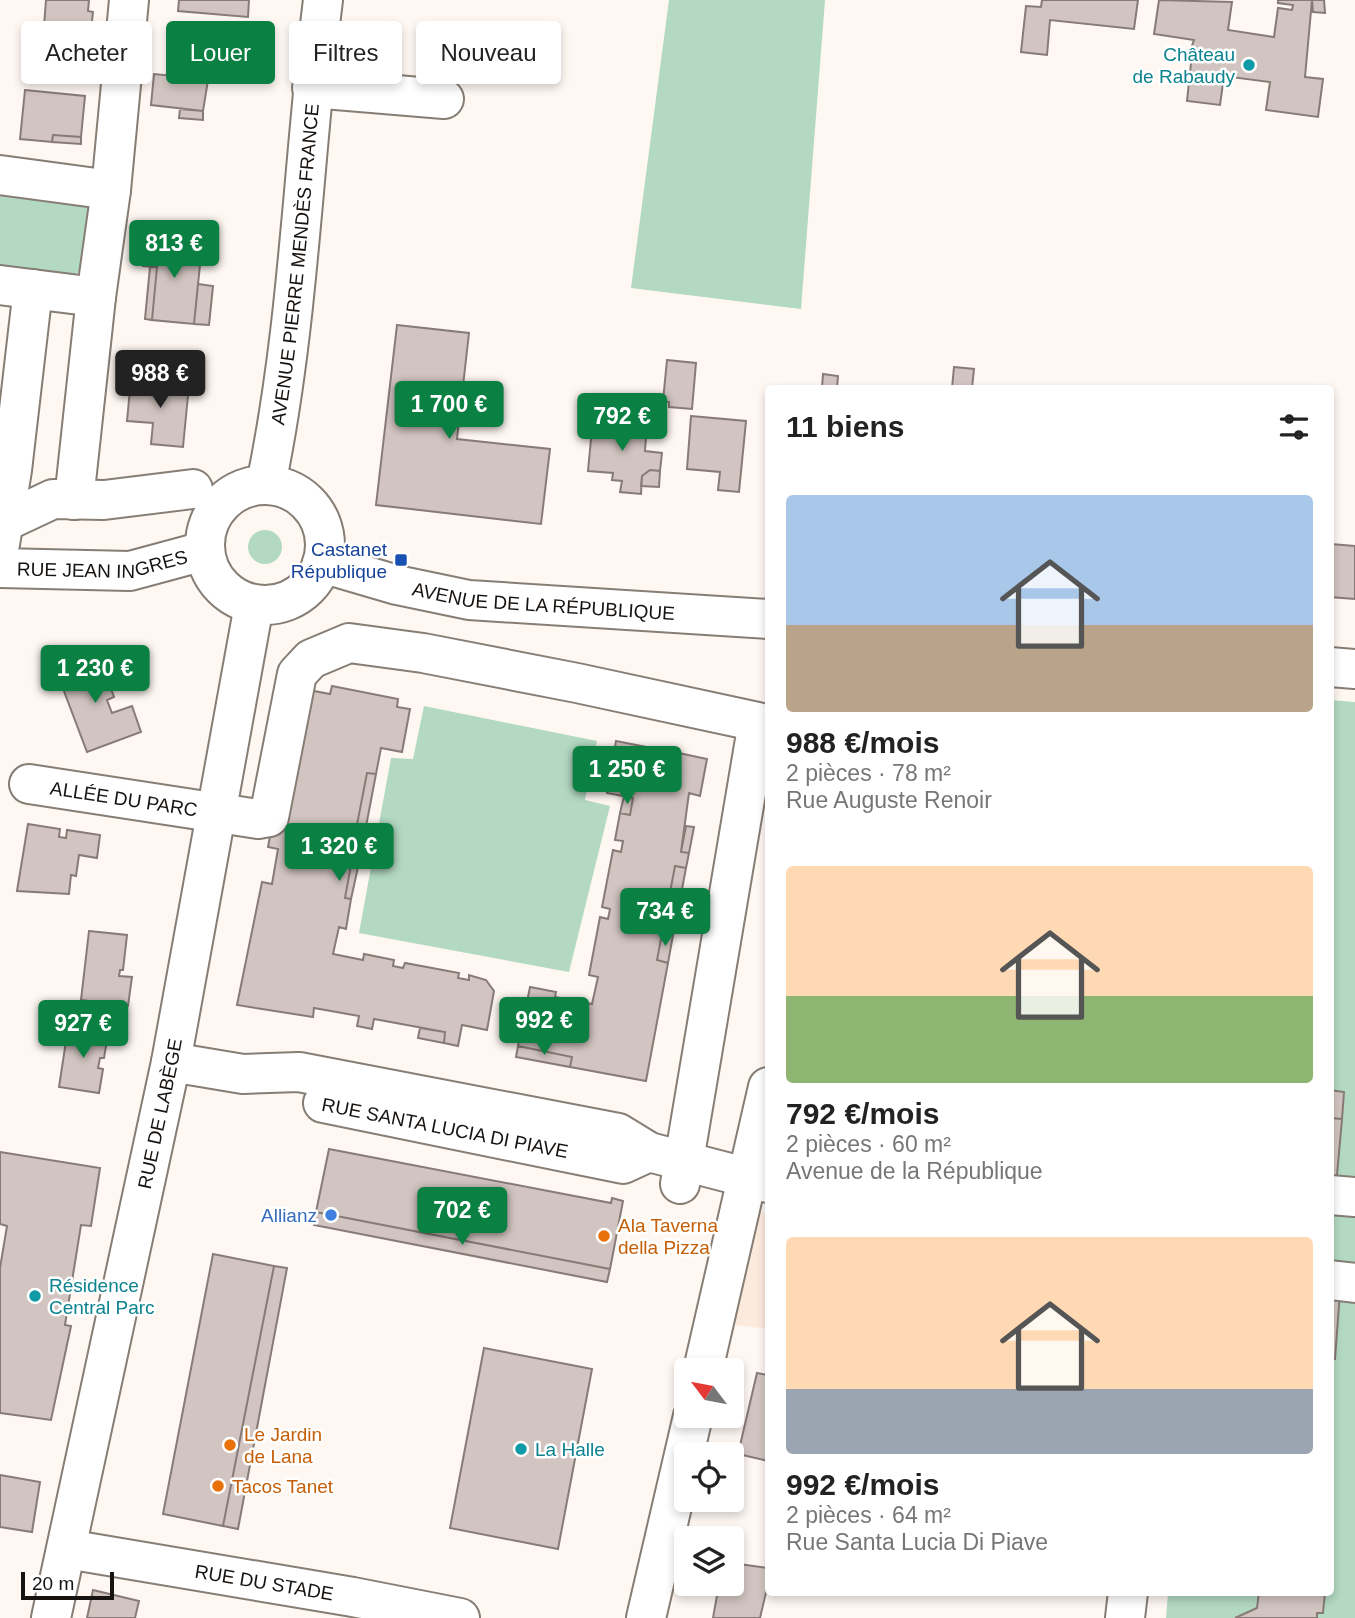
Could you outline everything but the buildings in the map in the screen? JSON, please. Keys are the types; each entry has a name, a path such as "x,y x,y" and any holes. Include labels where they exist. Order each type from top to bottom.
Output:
{"street":[{"path":"74,500 96,297 111,190 128,0"},
{"name":"AVENUE PIERRE MENDÈS FRANCE","path":"266,484 273,452 294,282 323,0"},
{"path":"312,88 444,99"},
{"path":"0,175 111,190"},
{"path":"2,533 16,287 96,297"},
{"path":"266,484 284,487 300,496 314,509 324,535 322,563 313,582 296,597 276,605 254,605 239,600 220,586 208,566 204,551 206,530 214,512 228,497 246,487 266,484"},
{"path":"2,533 53,499 104,500 193,489"},
{"name":"RUE JEAN INGRES","path":"0,568 130,570 204,551"},
{"name":"AVENUE DE LA RÉPUBLIQUE","path":"322,563 397,585 470,600 765,619"},
{"name":"RUE DE LABÈGE","path":"51,1618 171,1062 254,605"},
{"name":"ALLÉE DU PARC","path":"29,784 258,819 269,817 297,674 311,659 349,643 423,653 578,682 758,722 683,1173"},
{"path":"1334,667 1355,669"},
{"name":"RUE SANTA LUCIA DI PIAVE","path":"171,1062 243,1074 299,1072 618,1133 683,1173 758,1181"},
{"path":"706,1358 758,1181 765,1115"},
{"path":"1334,1195 1355,1197"},
{"path":"1334,1280 1355,1283"},
{"path":"646,1618 690,1428"},
{"name":"RUE DU STADE","path":"67,1549 460,1618"},
{"path":"1125,1618 1128,1596"}],"shaded area":[{"path":"753,1211 765,1213 765,1329 735,1325"}],"green space":[{"path":"669,0 825,0 801,309 631,288"},
{"path":"0,190 92,206 82,270 71,277 0,272"},
{"path":"265,530 277,535 282,547 277,559 265,564 253,559 248,547 253,535"},
{"path":"1334,700 1355,702 1355,1618 1166,1618 1168,1596 1334,1596"},
{"path":"424,706 597,741 585,800 610,806 569,972 359,933 391,758 413,759"}],"place":[{"name":"Château de Rabaudy","path":"1249,65"},
{"name":"Castanet République","path":"401,560"},
{"name":"Allianz","path":"331,1215"},
{"name":"Ala Taverna della Pizza","path":"604,1236"},
{"name":"Résidence Central Parc","path":"35,1296"},
{"name":"Le Jardin de Lana","path":"230,1445"},
{"name":"La Halle","path":"521,1449"},
{"name":"Tacos Tanet","path":"218,1486"}]}
